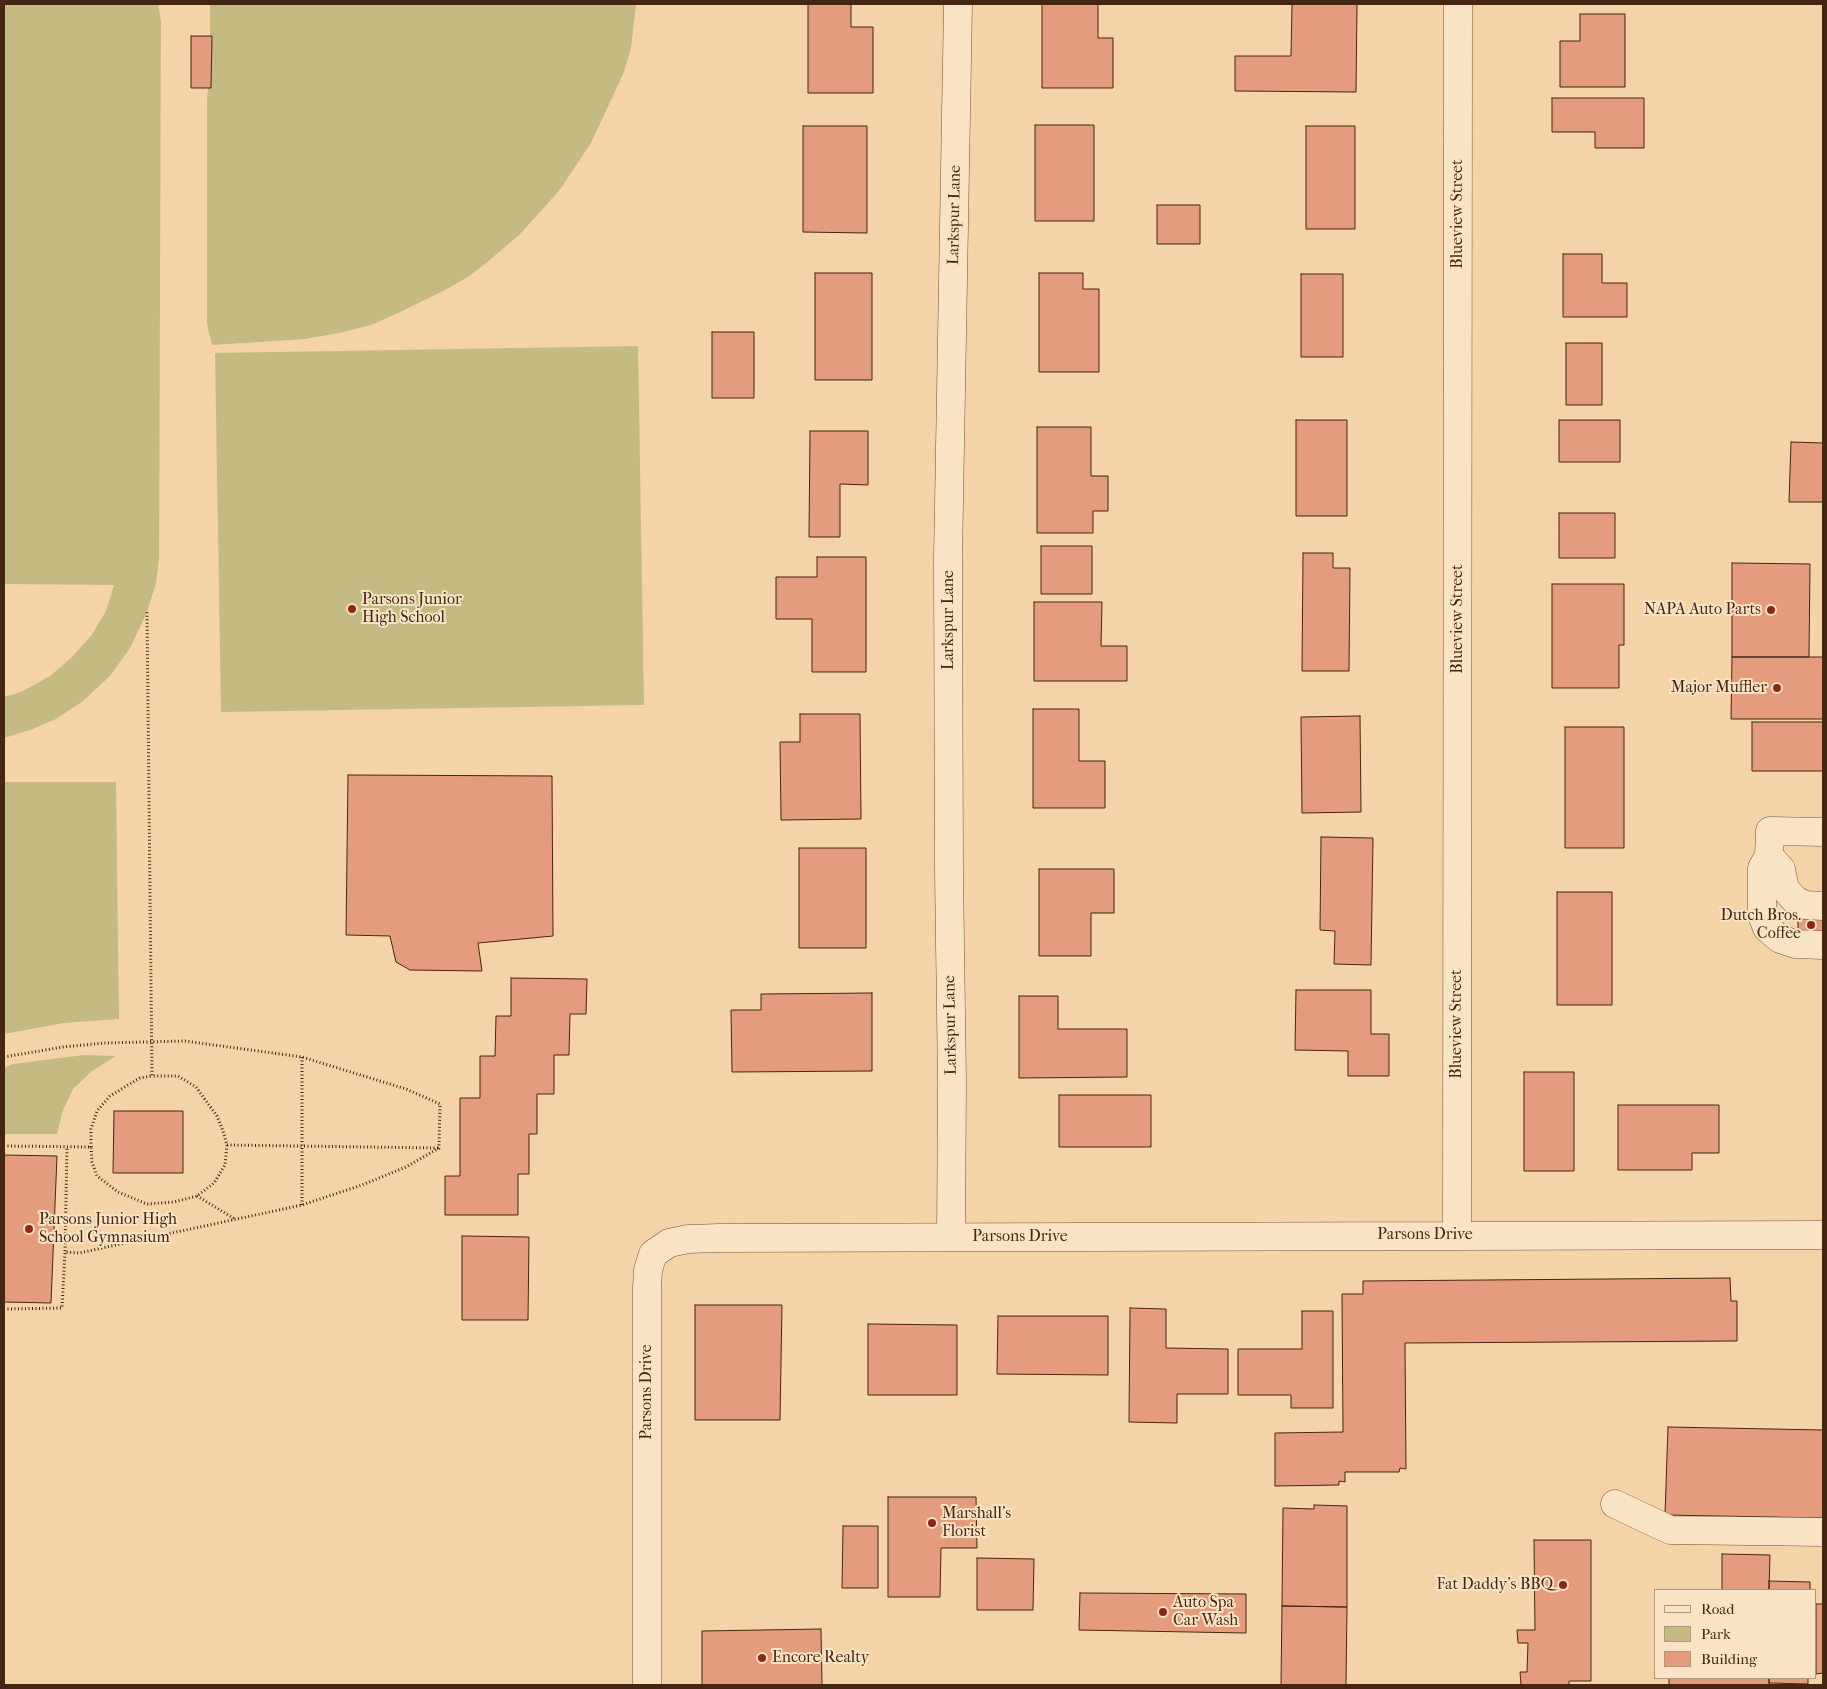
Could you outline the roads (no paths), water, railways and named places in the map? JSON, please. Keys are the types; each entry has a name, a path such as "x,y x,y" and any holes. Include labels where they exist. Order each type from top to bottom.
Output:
{"street":[{"name":"Larkspur Lane","path":"951,1237 952,1082 948,558 958,4"},
{"name":"Blueview Street","path":"1457,1235 1458,4"},
{"path":"1823,832 1770,831 1769,856 1762,868 1762,916 1767,928 1780,939 1795,944 1823,945"},
{"path":"1769,856 1781,869 1785,889 1795,900 1805,905 1823,906"},
{"name":"Parsons Drive","path":"647,1685 647,1287 648,1270 653,1254 668,1243 688,1239 951,1237 1823,1235"},
{"path":"1615,1504 1670,1530 1823,1532"}],"place":[{"name":"Parsons Junior High School","path":"352,609"},
{"name":"NAPA Auto Parts","path":"1771,610"},
{"name":"Major Muffler","path":"1777,688"},
{"name":"Dutch Bros. Coffee","path":"1811,925"},
{"name":"Parsons Junior High School Gymnasium","path":"29,1229"},
{"name":"Marshall's Florist","path":"932,1523"},
{"name":"Fat Daddy's BBQ","path":"1563,1585"},
{"name":"Auto Spa Car Wash","path":"1163,1612"},
{"name":"Encore Realty","path":"762,1658"}]}
